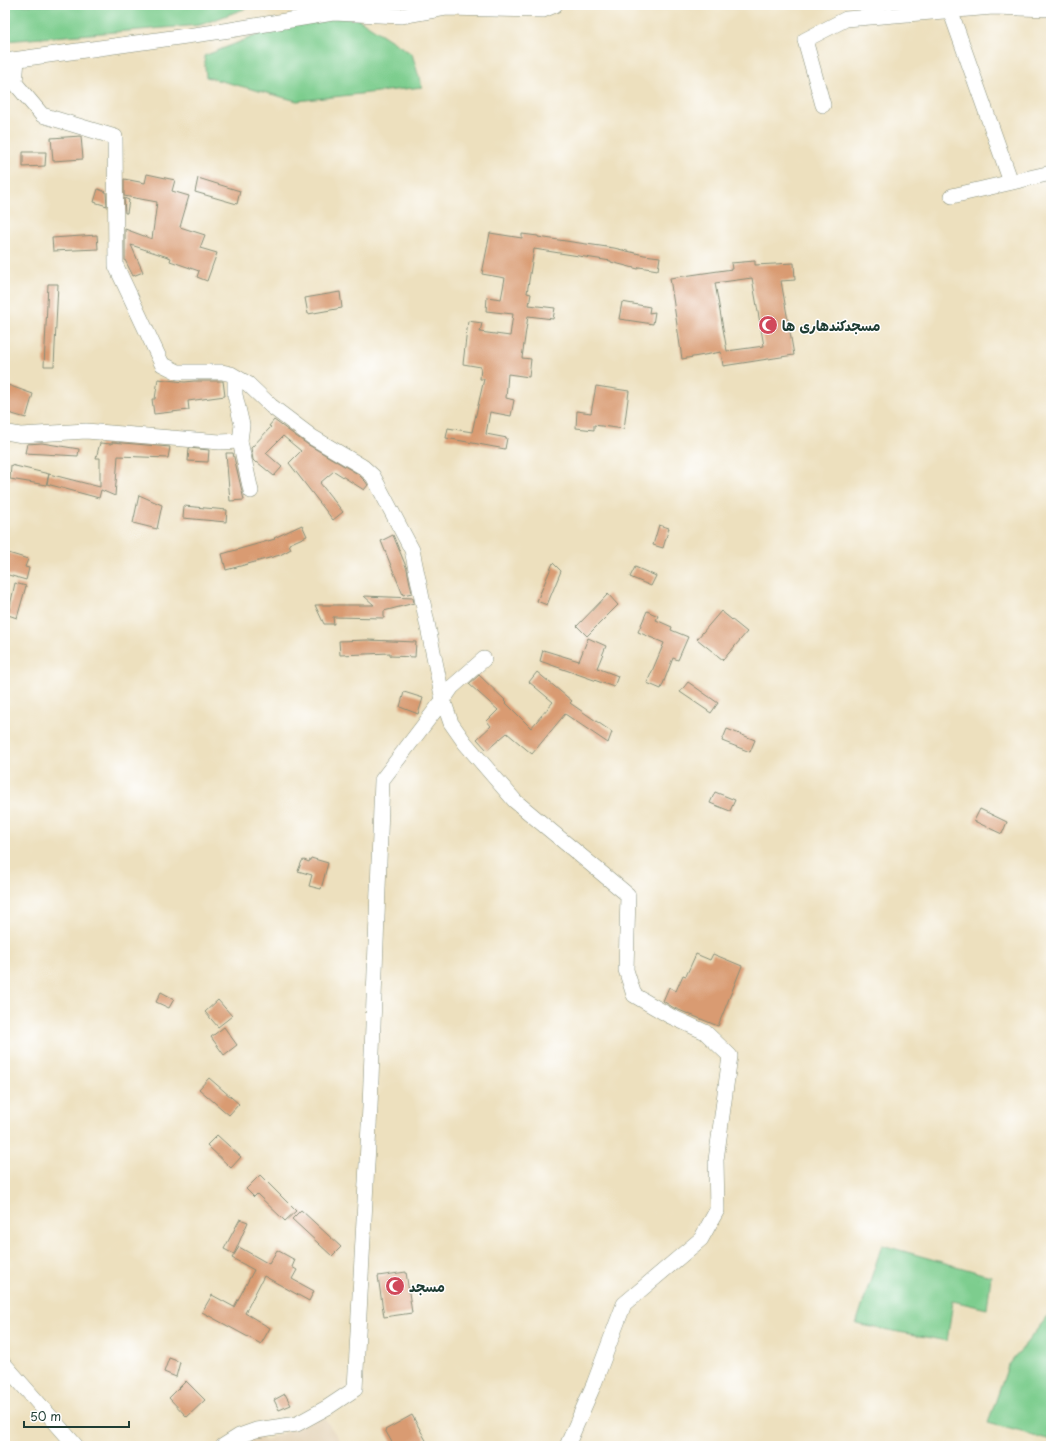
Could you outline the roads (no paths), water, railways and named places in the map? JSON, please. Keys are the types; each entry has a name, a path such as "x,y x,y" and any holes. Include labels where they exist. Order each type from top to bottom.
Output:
{"street":[{"path":"555,5 543,10 446,8 402,16 333,13 230,30 11,61 15,83 42,115 115,137 116,266 162,364 178,372 222,372 235,377 248,384 271,406 312,437 363,467 373,476 412,550 443,700 451,723 465,743 515,800 628,895 626,970 634,995 670,1016 705,1032 730,1056 716,1160 717,1210 701,1239 624,1304 594,1384 567,1446"},
{"path":"824,105 806,40 846,19 993,7 1051,9"},
{"path":"950,10 1011,182"},
{"path":"952,196 1051,173"},
{"path":"235,377 235,395 242,425 240,441 251,491"},
{"path":"5,432 22,435 86,431 220,442 240,441"},
{"path":"224,1446 239,1436 256,1430 297,1424 328,1407 355,1389 370,1107 382,780 452,687 484,659"},
{"path":"5,1365 76,1446"}],"place":[{"name":"مسجدکندهاری ها","path":"768,325"},
{"name":"مسجد","path":"395,1286"}]}
